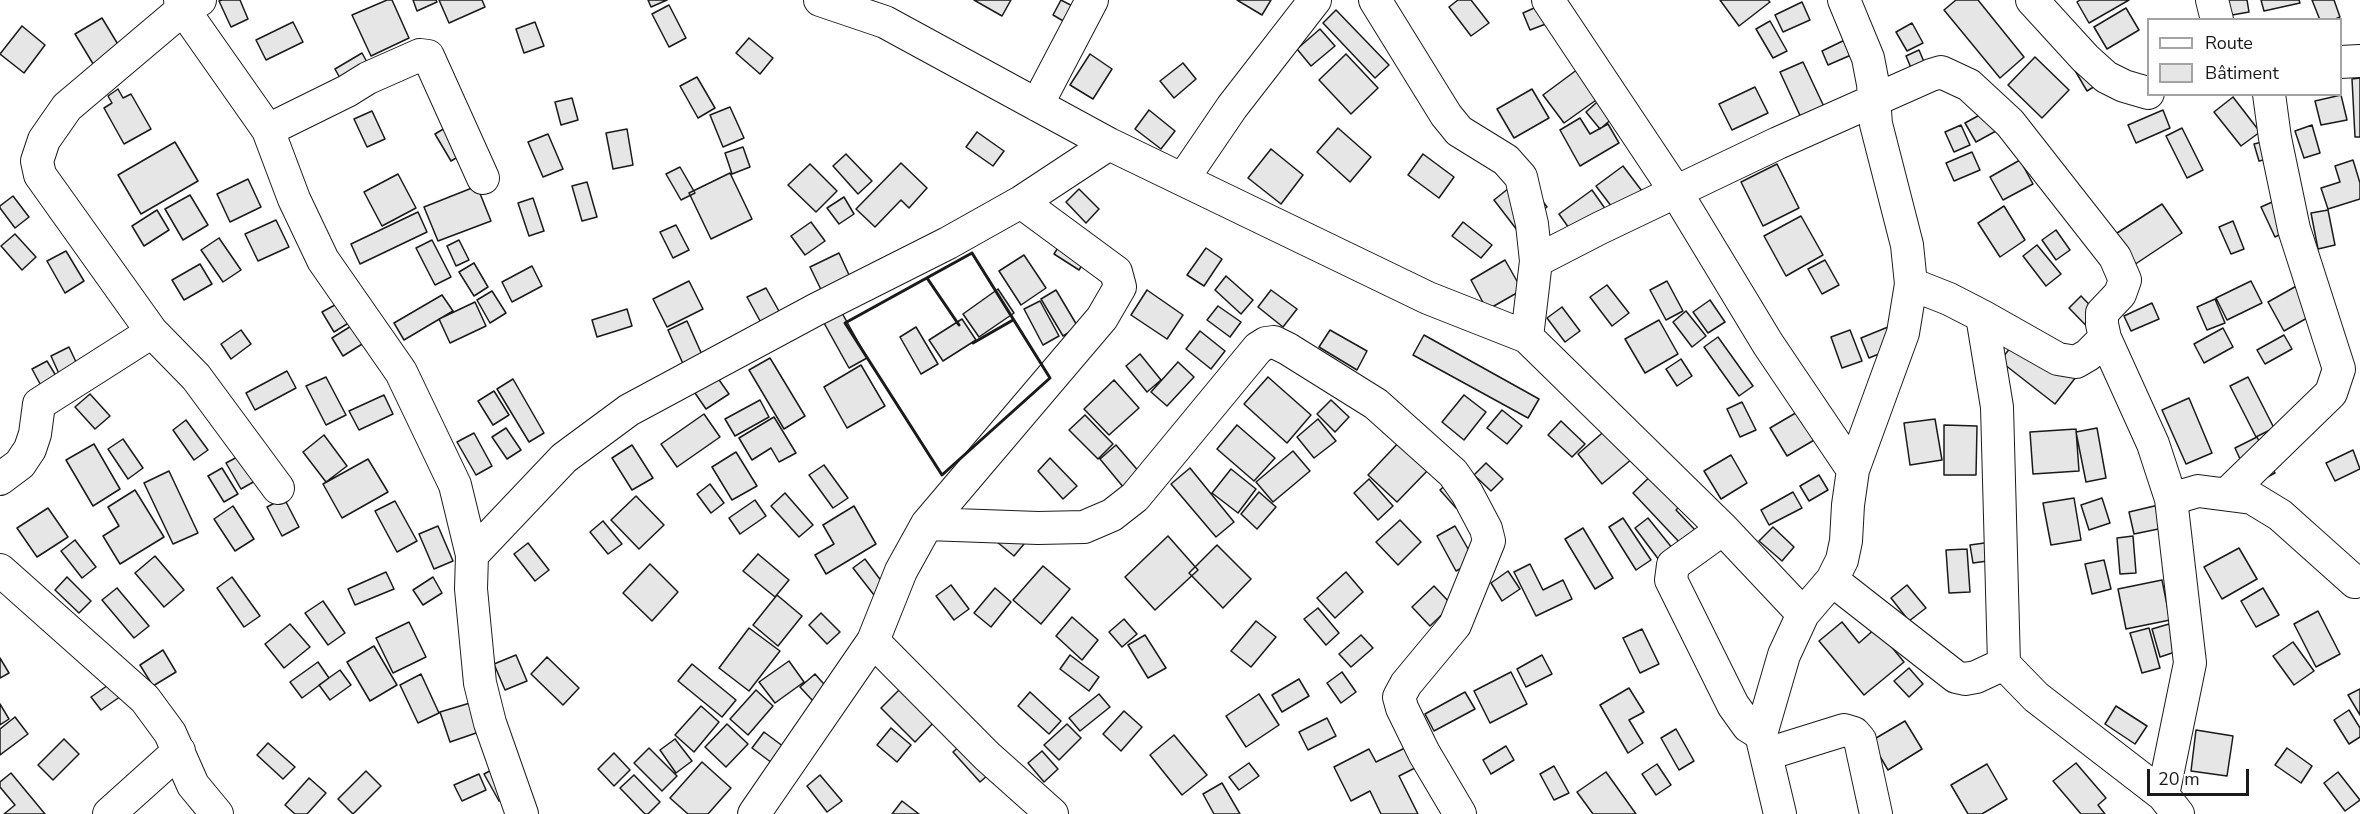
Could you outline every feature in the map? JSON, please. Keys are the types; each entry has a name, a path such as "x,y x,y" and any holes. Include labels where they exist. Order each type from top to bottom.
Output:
{"street":[{"path":"820,0 893,11 1037,105 1110,144 1428,298 1527,337 1723,529 1803,614"},
{"path":"1037,105 1092,0"},
{"path":"1183,179 1232,107 1316,0"},
{"path":"1374,0 1446,115 1459,131 1506,160 1521,177 1533,224 1536,261 1527,337"},
{"path":"1548,0 1676,192 1768,344 1853,470"},
{"path":"1780,814 1764,744 1784,655 1803,614 1832,580 1842,560 1853,470 1903,333 1911,284 1907,245 1876,124 1868,58 1844,0"},
{"path":"2032,0 2085,58 2106,77 2147,93"},
{"path":"2212,0 2216,18"},
{"path":"278,488 196,376 152,332 40,175 37,161 44,140 67,107 188,3 268,130 294,199 323,260 401,372 455,485 472,555 471,590 480,683 490,723 522,814"},
{"path":"268,130 347,91 368,78 420,55 428,56 483,178"},
{"path":"2342,62 2360,61"},
{"path":"1536,261 1676,192 1874,100 1941,72 1969,85 2010,123 2115,257 2125,280 2120,294 2102,313 2105,338 2153,444 2171,499 2190,663 2171,805"},
{"path":"2228,494 2331,393 2339,369 2294,229 2275,138 2269,96"},
{"path":"472,555 564,458 629,411 815,310 948,243 1021,202 1110,144"},
{"path":"754,814 873,641 901,571 927,524 1102,318 1120,287 1116,272 1021,202"},
{"path":"1911,284 1949,299 2058,359 2076,362 2088,355 2105,338"},
{"path":"1982,316 1996,407 2004,664 2036,697 2171,805"},
{"path":"0,479 20,464 30,449 35,434 39,404 152,332"},
{"path":"927,524 1038,528 1084,527 1112,515 1135,498 1258,348 1266,343 1274,342 1288,349 1376,405 1453,473 1467,493 1486,529 1489,541 1455,625 1406,684 1399,697 1424,753 1460,814"},
{"path":"2171,499 2198,491 2252,498 2280,515 2358,584"},
{"path":"1723,529 1673,565 1671,580 1733,705 1764,744"},
{"path":"1832,580 1956,677 1965,679 1976,677 2004,664"},
{"path":"6,588 145,699 162,721 179,751 193,785 217,814"},
{"path":"873,641 987,756 1052,814"},
{"path":"1764,744 1844,730 1854,733 1860,740 1876,814"},
{"path":"109,814 179,751"}],"building":[{"path":"240,0 248,19 231,27 219,1"},
{"path":"392,0 409,38 371,56 352,15"},
{"path":"413,0 436,0 437,2 417,11"},
{"path":"439,0 482,0 485,7 449,23"},
{"path":"648,0 667,0 651,7"},
{"path":"974,0 1011,0 1002,16"},
{"path":"1061,0 1086,13 1077,29 1053,15"},
{"path":"1237,0 1271,0 1262,15"},
{"path":"1458,0 1471,0 1489,23 1471,36 1449,7"},
{"path":"1720,0 1768,0 1770,2 1739,26"},
{"path":"1956,0 1978,0 2024,57 2000,78 1944,10"},
{"path":"2080,0 2129,0 2089,23 2077,2"},
{"path":"2217,0 2247,0 2249,12 2221,17"},
{"path":"2261,0 2299,0 2300,3 2264,11"},
{"path":"2312,0 2334,0 2340,17 2319,18"},
{"path":"1802,2 1810,20 1783,32 1775,15"},
{"path":"1543,4 1551,22 1530,30 1523,13"},
{"path":"669,5 686,38 669,47 652,14"},
{"path":"2126,8 2139,30 2107,49 2094,27"},
{"path":"1336,10 1389,65 1375,78 1323,23"},
{"path":"102,18 125,56 98,72 75,34"},
{"path":"1770,21 1787,51 1773,58 1756,29"},
{"path":"293,22 303,42 266,60 256,40"},
{"path":"535,22 544,46 524,53 516,29"},
{"path":"1912,23 1923,43 1907,51 1896,32"},
{"path":"22,26 45,45 24,73 0,54"},
{"path":"1320,29 1335,46 1311,66 1297,49"},
{"path":"1851,37 1858,52 1828,65 1822,51"},
{"path":"749,38 773,58 760,74 736,53"},
{"path":"1919,50 1930,76 1917,82 1906,56"},
{"path":"362,53 373,73 346,89 335,69"},
{"path":"1090,54 1112,69 1093,99 1070,85"},
{"path":"1346,54 1378,88 1351,114 1319,80"},
{"path":"2035,57 2069,90 2042,118 2008,85"},
{"path":"1803,62 1826,111 1803,122 1780,72"},
{"path":"2070,62 2102,82 2087,91"},
{"path":"1183,63 1196,79 1174,98 1160,81"},
{"path":"1578,69 1599,98 1564,123 1543,95"},
{"path":"697,77 715,108 698,118 680,86"},
{"path":"2360,78 2360,137 2355,137 2352,79"},
{"path":"1755,87 1768,113 1732,130 1719,104"},
{"path":"118,89 123,98 131,94 151,129 124,144 104,108 112,103 108,96"},
{"path":"1532,89 1549,118 1514,138 1497,109"},
{"path":"1606,94 1621,111 1600,129 1586,112"},
{"path":"2341,96 2347,120 2321,125 2315,101"},
{"path":"2233,97 2260,132 2241,146 2214,112"},
{"path":"572,98 578,120 561,125 555,102"},
{"path":"730,107 744,138 723,147 710,115"},
{"path":"1149,110 1175,131 1161,149 1135,129"},
{"path":"2163,110 2170,128 2136,143 2128,125"},
{"path":"372,111 385,139 367,147 354,119"},
{"path":"1985,112 1996,131 1976,142 1965,123"},
{"path":"1580,118 1590,134 1608,124 1619,143 1580,166 1560,130"},
{"path":"455,122 471,149 451,161 435,134"},
{"path":"1961,125 1970,145 1954,152 1945,132"},
{"path":"2312,125 2320,153 2304,158 2295,131"},
{"path":"1338,128 1371,157 1350,182 1317,152"},
{"path":"2182,128 2203,170 2187,178 2166,136"},
{"path":"627,129 633,165 613,169 606,133"},
{"path":"977,132 1004,151 993,166 966,147"},
{"path":"548,134 563,169 543,177 528,142"},
{"path":"2278,138 2283,156 2259,161 2254,144"},
{"path":"175,142 198,181 141,214 118,175"},
{"path":"743,147 750,167 732,174 725,153"},
{"path":"1271,149 1303,175 1281,204 1248,178"},
{"path":"1972,152 1980,170 1954,181 1946,163"},
{"path":"846,154 872,181 858,194 833,166"},
{"path":"1423,154 1454,177 1439,198 1408,175"},
{"path":"2020,160 2033,184 2003,200 1990,177"},
{"path":"2353,160 2360,183 2360,199 2328,209 2321,188 2340,182 2335,166"},
{"path":"901,163 927,188 909,208 901,200 875,227 856,209"},
{"path":"810,164 837,191 816,212 788,185"},
{"path":"1777,164 1799,208 1763,226 1741,182"},
{"path":"1623,166 1648,199 1621,219 1596,186"},
{"path":"680,167 695,193 681,200 666,174"},
{"path":"730,173 752,219 711,239 689,193"},
{"path":"398,174 416,208 382,226 364,192"},
{"path":"1524,176 1547,207 1517,230 1494,200"},
{"path":"248,179 261,207 230,222 217,194"},
{"path":"587,182 597,217 582,221 572,186"},
{"path":"477,186 491,221 438,241 424,207"},
{"path":"1079,189 1099,209 1086,223 1066,202"},
{"path":"1592,190 1616,224 1583,248 1559,214"},
{"path":"190,195 208,225 183,240 165,209"},
{"path":"2288,195 2302,224 2275,237 2261,207"},
{"path":"13,196 29,217 15,228 0,208"},
{"path":"844,197 854,214 839,224 827,208"},
{"path":"533,198 544,231 529,236 518,203"},
{"path":"2162,204 2182,233 2134,265 2114,235"},
{"path":"2004,206 2025,240 2000,257 1978,223"},
{"path":"157,210 169,230 144,246 132,226"},
{"path":"2328,210 2335,245 2318,249 2311,213"},
{"path":"418,212 427,232 360,264 351,244"},
{"path":"1801,216 1823,255 1786,276 1764,236"},
{"path":"276,220 289,247 258,261 245,234"},
{"path":"2233,221 2244,249 2231,254 2219,227"},
{"path":"811,222 825,241 805,255 791,236"},
{"path":"1463,222 1492,245 1481,258 1452,236"},
{"path":"676,225 689,250 673,258 660,232"},
{"path":"2056,230 2070,250 2056,260 2042,240"},
{"path":"15,234 36,257 22,270 1,246"},
{"path":"219,238 241,270 223,282 201,250"},
{"path":"1064,238 1089,254 1079,270 1054,254"},
{"path":"432,240 451,277 435,285 416,248"},
{"path":"459,240 469,260 456,266 447,246"},
{"path":"2037,245 2061,274 2046,286 2023,256"},
{"path":"1206,248 1222,259 1204,286 1187,275"},
{"path":"66,251 84,281 65,293 47,261"},
{"path":"839,253 855,288 827,302 810,267"},
{"path":"1024,255 1046,288 1021,305 999,271"},
{"path":"1505,260 1522,290 1487,310 1471,280"},
{"path":"1825,260 1839,285 1822,294 1808,269"},
{"path":"474,263 488,287 474,296 459,272"},
{"path":"200,264 212,284 184,300 172,280"},
{"path":"532,266 542,286 512,302 502,282"},
{"path":"1226,276 1253,300 1241,314 1215,290"},
{"path":"689,281 703,309 667,327 653,299"},
{"path":"1667,281 1683,311 1666,320 1650,290"},
{"path":"2251,281 2262,303 2227,320 2216,298"},
{"path":"2300,284 2316,313 2284,331 2268,302"},
{"path":"1607,285 1629,313 1612,326 1590,297"},
{"path":"766,288 784,320 765,330 747,297"},
{"path":"998,289 1014,313 979,337 963,314"},
{"path":"1056,290 1078,327 1063,336 1041,299"},
{"path":"1147,290 1183,315 1167,339 1131,315"},
{"path":"1271,290 1297,309 1283,327 1258,307"},
{"path":"492,291 506,313 490,323 477,300"},
{"path":"442,295 453,311 404,340 394,323"},
{"path":"2081,296 2113,329 2101,341 2069,308"},
{"path":"2215,299 2225,323 2207,330 2197,307"},
{"path":"344,300 355,319 334,332 322,312"},
{"path":"1710,300 1725,322 1708,333 1693,312"},
{"path":"1040,301 1059,336 1043,345 1024,309"},
{"path":"475,302 486,326 450,343 439,319"},
{"path":"2152,303 2159,319 2131,331 2124,316"},
{"path":"1218,306 1241,322 1230,337 1207,320"},
{"path":"1562,307 1580,331 1565,342 1547,318"},
{"path":"627,309 632,326 597,337 592,320"},
{"path":"1686,311 1706,336 1692,347 1673,322"},
{"path":"842,313 867,358 849,368 824,323"},
{"path":"962,319 976,340 943,361 929,340"},
{"path":"1659,320 1678,354 1645,373 1625,339"},
{"path":"687,321 703,357 684,366 668,330"},
{"path":"356,323 367,341 343,356 332,338"},
{"path":"916,327 938,364 921,374 900,337"},
{"path":"1888,327 1896,347 1869,358 1861,338"},
{"path":"2223,328 2233,347 2204,363 2194,344"},
{"path":"241,330 251,344 231,359 221,344"},
{"path":"1330,330 1367,351 1357,370 1319,347"},
{"path":"1850,330 1862,361 1842,368 1831,337"},
{"path":"1200,331 1225,351 1211,369 1186,349"},
{"path":"2021,334 2076,377 2055,404 2000,361"},
{"path":"1424,335 1539,399 1528,418 1413,355"},
{"path":"2284,335 2292,349 2265,364 2257,350"},
{"path":"1718,337 1753,386 1739,396 1704,347"},
{"path":"69,347 84,379 65,387 51,356"},
{"path":"1140,354 1161,380 1147,392 1126,366"},
{"path":"770,358 805,416 784,429 749,370"},
{"path":"1681,359 1692,376 1677,386 1666,369"},
{"path":"47,361 61,384 45,393 32,369"},
{"path":"1178,362 1194,377 1167,406 1151,392"},
{"path":"861,365 885,406 847,428 824,387"},
{"path":"287,371 296,388 255,410 246,393"},
{"path":"326,377 346,415 326,425 306,386"},
{"path":"717,377 729,394 706,409 695,393"},
{"path":"1268,377 1311,415 1287,443 1244,404"},
{"path":"2248,377 2274,428 2256,437 2230,386"},
{"path":"513,379 544,433 529,442 497,389"},
{"path":"1114,380 1139,408 1109,435 1084,409"},
{"path":"494,391 509,415 493,425 478,401"},
{"path":"90,394 110,416 95,429 75,407"},
{"path":"384,395 393,414 359,430 349,411"},
{"path":"1464,395 1486,412 1464,440 1442,422"},
{"path":"2189,398 2212,453 2186,464 2162,410"},
{"path":"760,400 769,417 735,436 725,419"},
{"path":"1331,400 1349,417 1335,432 1317,414"},
{"path":"1742,402 1756,430 1740,437 1727,409"},
{"path":"1502,410 1522,426 1507,444 1487,428"},
{"path":"1799,411 1816,439 1787,456 1770,428"},
{"path":"704,414 720,437 677,467 661,444"},
{"path":"1085,415 1113,444 1098,459 1069,430"},
{"path":"774,417 796,453 779,462 771,448 752,460 739,438"},
{"path":"1318,419 1336,441 1314,458 1297,437"},
{"path":"1935,419 1942,460 1910,465 1904,423"},
{"path":"186,420 208,450 194,460 173,430"},
{"path":"1561,421 1585,444 1572,457 1548,435"},
{"path":"1237,425 1275,458 1254,481 1217,449"},
{"path":"1944,425 1977,426 1976,475 1944,475"},
{"path":"506,428 521,450 507,459 492,437"},
{"path":"1608,428 1632,459 1602,484 1578,454"},
{"path":"2097,428 2106,478 2086,482 2076,432"},
{"path":"2076,429 2079,471 2033,474 2030,432"},
{"path":"474,433 492,466 476,475 457,442"},
{"path":"324,435 347,466 326,482 303,452"},
{"path":"2257,437 2275,473 2252,485 2235,448"},
{"path":"123,439 143,468 128,479 108,449"},
{"path":"1402,439 1431,467 1397,502 1368,475"},
{"path":"94,444 120,489 93,506 66,460"},
{"path":"632,445 653,478 632,490 612,458"},
{"path":"1116,445 1141,474 1124,488 1100,459"},
{"path":"256,447 271,472 241,489 226,463"},
{"path":"2353,450 2360,469 2335,481 2326,463"},
{"path":"1293,451 1310,471 1273,502 1256,482"},
{"path":"736,452 757,486 732,500 712,467"},
{"path":"1731,455 1747,483 1721,499 1704,471"},
{"path":"1050,458 1077,486 1063,499 1038,471"},
{"path":"368,459 388,492 342,518 323,484"},
{"path":"1486,463 1503,479 1491,491 1474,475"},
{"path":"824,465 848,498 833,508 809,475"},
{"path":"1660,467 1689,497 1676,510 1696,531 1682,545 1633,493"},
{"path":"222,468 238,494 224,502 208,476"},
{"path":"1190,468 1234,522 1216,537 1171,484"},
{"path":"1231,469 1256,489 1238,513 1212,493"},
{"path":"169,471 198,533 173,544 144,483"},
{"path":"1819,475 1828,490 1809,501 1800,486"},
{"path":"1454,477 1471,494 1456,508 1440,490"},
{"path":"1369,479 1393,506 1378,520 1354,493"},
{"path":"710,484 724,503 711,513 697,494"},
{"path":"135,490 164,537 120,564 103,536 119,526 108,507"},
{"path":"1259,492 1276,507 1257,529 1241,514"},
{"path":"1793,492 1802,508 1769,525 1761,510"},
{"path":"785,493 813,525 799,537 771,506"},
{"path":"636,496 664,525 639,549 611,520"},
{"path":"284,498 299,527 282,536 267,507"},
{"path":"2074,498 2081,540 2051,545 2043,503"},
{"path":"2102,498 2110,523 2089,530 2081,505"},
{"path":"755,500 766,516 740,534 729,518"},
{"path":"395,501 417,541 397,552 375,511"},
{"path":"2167,503 2173,526 2134,534 2129,512"},
{"path":"233,506 254,539 235,551 214,519"},
{"path":"854,506 876,544 826,574 815,555 834,544 823,525"},
{"path":"48,508 68,537 37,557 17,528"},
{"path":"1623,518 1651,560 1636,570 1609,527"},
{"path":"1648,518 1673,549 1659,560 1635,528"},
{"path":"1400,520 1421,542 1398,565 1376,542"},
{"path":"603,521 622,544 608,554 590,532"},
{"path":"438,526 453,561 434,569 419,534"},
{"path":"1455,526 1475,561 1456,571 1437,536"},
{"path":"1773,527 1794,547 1782,561 1759,541"},
{"path":"1583,528 1613,578 1595,589 1565,539"},
{"path":"985,532 1029,538 1014,556"},
{"path":"1168,536 1198,570 1155,610 1125,577"},
{"path":"2133,536 2136,573 2120,574 2117,538"},
{"path":"75,540 96,567 82,578 61,551"},
{"path":"1999,541 2002,559 1973,563 1970,545"},
{"path":"528,543 549,570 535,581 514,554"},
{"path":"1217,545 1251,579 1223,608 1189,573"},
{"path":"2239,548 2257,579 2222,599 2204,567"},
{"path":"1967,549 1970,592 1949,593 1946,550"},
{"path":"758,554 789,580 775,597 743,571"},
{"path":"155,556 184,590 164,607 135,573"},
{"path":"865,559 885,586 874,595 853,568"},
{"path":"2104,560 2111,589 2092,594 2085,564"},
{"path":"650,564 678,592 652,621 623,593"},
{"path":"1530,564 1543,590 1563,580 1572,599 1536,616 1514,572"},
{"path":"1043,566 1070,589 1041,624 1013,600"},
{"path":"1508,571 1520,589 1502,601 1491,583"},
{"path":"386,572 394,589 355,605 348,589"},
{"path":"1346,572 1363,592 1335,618 1317,598"},
{"path":"67,577 91,601 79,613 55,590"},
{"path":"232,577 260,616 244,627 217,588"},
{"path":"433,577 442,593 423,605 413,590"},
{"path":"2162,580 2170,620 2126,629 2118,589"},
{"path":"951,585 969,609 954,620 936,596"},
{"path":"1907,585 1926,608 1909,621 1891,598"},
{"path":"1434,586 1452,605 1430,626 1412,607"},
{"path":"117,588 149,626 134,638 102,600"},
{"path":"995,588 1011,602 991,627 974,613"},
{"path":"2263,588 2279,615 2256,627 2241,601"},
{"path":"777,595 802,616 778,646 753,625"},
{"path":"323,601 345,633 328,645 305,613"},
{"path":"1318,608 1339,633 1326,645 1304,619"},
{"path":"2318,611 2340,654 2316,667 2294,624"},
{"path":"821,613 840,632 827,644 809,625"},
{"path":"1072,617 1098,640 1082,660 1056,636"},
{"path":"1124,619 1137,634 1122,647 1109,632"},
{"path":"1256,621 1276,637 1251,667 1231,651"},
{"path":"409,622 426,657 393,673 376,638"},
{"path":"1842,622 1859,643 1876,628 1904,662 1864,695 1819,641"},
{"path":"290,624 310,647 284,668 265,644"},
{"path":"2169,624 2178,651 2160,657 2152,629"},
{"path":"749,628 780,651 749,691 719,668"},
{"path":"2149,628 2160,668 2142,673 2130,633"},
{"path":"1642,629 1659,664 1640,673 1623,638"},
{"path":"1145,635 1166,668 1148,678 1128,645"},
{"path":"1361,635 1373,648 1351,667 1339,654"},
{"path":"2293,642 2314,671 2294,685 2273,656"},
{"path":"374,646 397,685 370,701 347,662"},
{"path":"163,650 176,672 153,686 140,665"},
{"path":"516,655 527,681 505,690 494,664"},
{"path":"1070,655 1099,677 1089,691 1060,669"},
{"path":"1542,655 1552,674 1526,687 1517,669"},
{"path":"547,657 579,688 563,705 531,674"},
{"path":"0,658 9,673 0,678"},
{"path":"789,661 804,682 775,703 759,682"},
{"path":"318,662 329,678 302,698 290,682"},
{"path":"692,664 736,700 722,717 678,681"},
{"path":"1909,668 1923,684 1909,697 1894,681"},
{"path":"340,670 351,685 330,700 319,685"},
{"path":"1342,672 1356,692 1341,703 1327,683"},
{"path":"1511,672 1527,704 1490,723 1474,691"},
{"path":"421,674 439,713 418,723 400,685"},
{"path":"815,674 839,701 825,714 800,687"},
{"path":"1299,679 1309,696 1282,712 1272,695"},
{"path":"114,681 124,694 101,710 91,697"},
{"path":"903,686 937,719 915,742 881,708"},
{"path":"1629,688 1644,712 1629,720 1643,743 1628,753 1600,705"},
{"path":"2360,689 2360,715 2348,695"},
{"path":"756,690 773,706 748,735 730,719"},
{"path":"1030,692 1061,721 1049,734 1018,706"},
{"path":"1465,692 1475,709 1434,731 1425,714"},
{"path":"1099,694 1110,707 1080,731 1069,718"},
{"path":"1259,694 1279,725 1246,747 1226,716"},
{"path":"470,703 479,732 450,742 440,712"},
{"path":"0,704 9,719 0,725"},
{"path":"701,706 719,722 694,752 675,735"},
{"path":"2116,706 2147,726 2135,744 2105,724"},
{"path":"2349,710 2360,728 2360,737 2349,744 2334,720"},
{"path":"1124,711 1142,727 1121,751 1103,734"},
{"path":"15,717 28,734 0,755 0,729"},
{"path":"1327,718 1336,736 1308,750 1299,732"},
{"path":"1905,721 1922,749 1888,770 1871,741"},
{"path":"727,724 748,744 726,767 705,747"},
{"path":"1067,724 1081,738 1059,760 1044,745"},
{"path":"891,728 911,745 897,762 877,745"},
{"path":"1676,729 1694,761 1679,770 1661,738"},
{"path":"2196,730 2233,736 2227,776 2191,771"},
{"path":"764,732 792,753 780,769 752,748"},
{"path":"1174,735 1207,775 1182,795 1150,755"},
{"path":"970,737 996,768 980,782 953,752"},
{"path":"64,739 79,754 53,780 38,765"},
{"path":"675,739 692,761 676,773 660,750"},
{"path":"268,743 295,767 283,779 257,755"},
{"path":"1409,746 1419,766 1399,776 1418,814 1381,814 1370,791 1351,801 1334,767 1369,749 1376,762"},
{"path":"1506,746 1514,760 1491,774 1483,760"},
{"path":"649,748 677,776 662,791 634,763"},
{"path":"2287,748 2312,766 2301,783 2275,765"},
{"path":"1042,751 1058,769 1044,782 1028,763"},
{"path":"614,753 630,770 614,786 598,769"},
{"path":"702,762 731,788 708,814 688,814 670,798"},
{"path":"1249,763 1259,776 1239,790 1229,777"},
{"path":"2076,763 2106,798 2098,805 2105,814 2081,814 2053,781"},
{"path":"503,764 517,790 499,801 484,774"},
{"path":"1657,764 1671,785 1656,795 1642,774"},
{"path":"1987,764 2007,799 1982,814 1968,814 1951,785"},
{"path":"1554,766 1569,793 1554,800 1540,774"},
{"path":"366,771 381,786 353,814 338,799"},
{"path":"1606,772 1636,814 1593,814 1577,792"},
{"path":"2338,772 2360,800 2345,811 2324,783"},
{"path":"11,773 45,814 4,814 15,805 0,787 0,782"},
{"path":"479,774 486,790 462,801 454,785"},
{"path":"634,775 660,802 648,814 645,814 620,788"},
{"path":"820,775 842,801 827,812 807,786"},
{"path":"309,778 326,793 307,814 295,814 285,805"},
{"path":"1222,783 1240,814 1214,814 1203,794"},
{"path":"902,801 919,814 892,814"}],"wall":[{"path":"972,253 1050,378 942,475 845,323 972,253"},
{"path":"927,278 959,325"},
{"path":"973,343 1013,320"}]}
